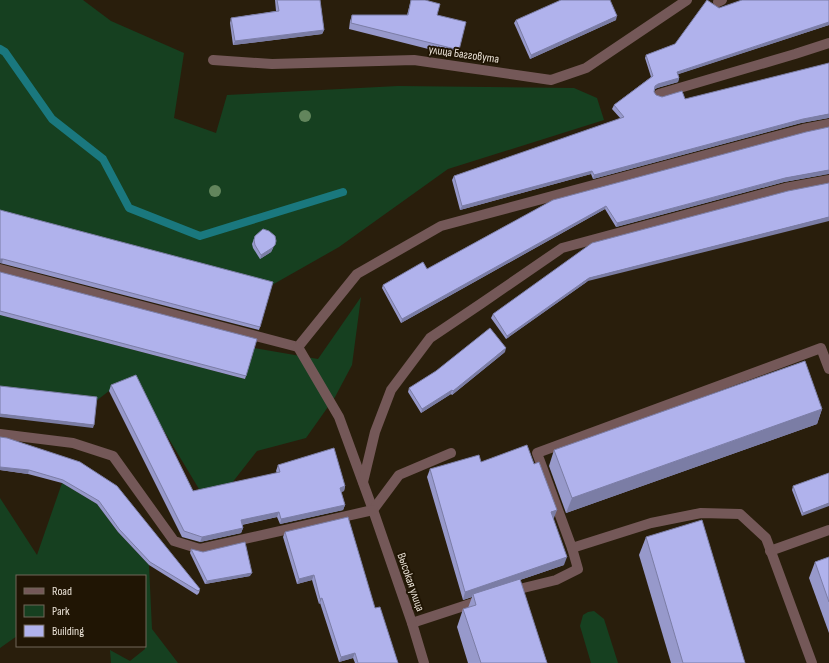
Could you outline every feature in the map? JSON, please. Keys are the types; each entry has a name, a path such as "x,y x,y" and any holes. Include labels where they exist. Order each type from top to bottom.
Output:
{"street":[{"name":"улица Багговута","path":"213,60 272,64 414,60 551,80 586,68 687,0"},
{"path":"659,94 829,43"},
{"path":"0,269 298,347 357,274 441,226 795,131 829,124"},
{"path":"363,482 375,432 391,390 430,338 562,248 785,188 829,180"},
{"name":"Высокая улица","path":"298,347 339,416 412,623 424,663"},
{"path":"412,623 524,586 556,580 578,570 572,548 537,453 821,348 829,369"},
{"path":"0,434 73,443 113,456 174,541 200,548 373,510 399,475 451,453"},
{"path":"572,548 651,524 701,513 740,514 766,538 812,663"},
{"path":"770,551 829,530"}],"green space":[{"path":"0,0 83,0 111,21 184,53 174,118 216,133 227,95 398,86 574,88 597,98 604,120 448,169 339,247 272,285 0,214"},
{"path":"361,297 352,365 335,397 306,438 257,451 228,488 202,494 134,381 109,391 96,401 0,389 0,315 245,379 254,348 318,359"},
{"path":"62,483 97,504 118,532 149,565 152,629 178,663 111,663 110,650 130,661 146,647 146,575 16,575 16,637 0,648 0,498 37,555"},
{"path":"594,611 604,619 618,663 591,663 580,626 583,615"}],"building":[{"path":"277,0 320,0 324,30 235,41 231,18 279,11"},
{"path":"411,0 425,0 440,4 437,15 466,22 459,50 351,23 352,15 408,15"},
{"path":"561,0 610,0 617,16 531,55 516,20"},
{"path":"707,0 719,8 742,0 829,0 829,22 677,72 679,78 655,86 654,92 656,95 662,97 682,91 685,99 829,63 829,114 803,119 594,175 592,171 462,206 454,176 624,117 614,105 653,76 646,55 675,44"},
{"path":"829,127 829,170 785,178 617,223 606,206 402,319 383,285 423,262 427,269 553,200"},
{"path":"829,183 829,217 589,278 507,336 493,314 592,243 788,191"},
{"path":"0,210 273,282 260,327 0,259"},
{"path":"263,229 269,231 275,236 276,241 272,248 261,255 255,245 254,240 255,236"},
{"path":"0,272 257,339 246,376 0,311"},
{"path":"490,328 506,348 453,391 452,390 422,409 409,388 436,371"},
{"path":"805,361 822,409 572,498 554,450"},
{"path":"136,375 193,491 280,472 278,465 334,448 345,486 340,488 345,505 281,519 279,512 241,520 243,528 202,537 184,531 111,385"},
{"path":"0,386 97,397 94,425 0,414"},
{"path":"0,437 80,462 117,486 200,589 198,591 150,562 119,529 99,501 63,480 29,470 0,467"},
{"path":"527,445 534,464 539,462 557,510 551,512 567,557 465,592 430,469 479,455 481,462"},
{"path":"829,473 829,503 803,513 793,486"},
{"path":"348,517 375,608 380,607 398,663 358,663 355,653 341,657 322,598 320,599 314,575 299,579 285,532"},
{"path":"702,520 745,663 683,663 646,537"},
{"path":"245,542 252,573 207,581 191,549 203,552"},
{"path":"829,557 829,602 815,562"},
{"path":"520,579 547,663 481,663 463,609 476,605 473,594"}],"waterway":[{"path":"0,49 5,52 52,119 103,159 129,208 200,236 343,192"}]}
